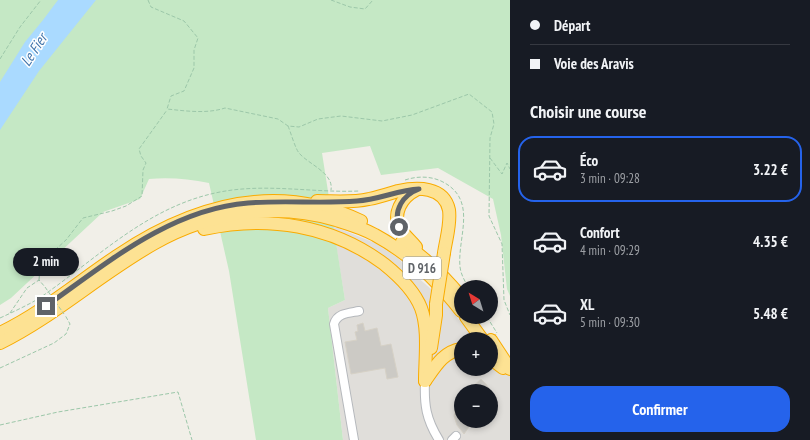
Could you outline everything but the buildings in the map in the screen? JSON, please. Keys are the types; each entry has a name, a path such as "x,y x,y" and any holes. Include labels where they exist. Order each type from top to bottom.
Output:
{"highway":[{"path":"419,189 407,196 401,203 397,214 398,223 406,236 440,274"},
{"path":"282,202 357,201 376,198 397,192 419,189 431,190 438,193 444,200 448,207 449,219 436,304 436,315 425,381"},
{"name":"D 916","path":"0,333 35,314 117,256 144,239 194,215 248,203 282,202 316,206 356,218 379,229 418,254 454,289"},
{"name":"D 916","path":"0,343 18,334 50,314 142,250 182,229 223,216 266,211 289,211 310,214 326,217 360,228 389,243 432,276 454,303"},
{"path":"142,250 194,231 231,224 268,222 307,228 328,234 351,244 371,255 389,268 403,281 421,308 425,334 425,381"},
{"path":"424,320 431,313 436,304"},
{"path":"425,381 443,357 454,351"},
{"path":"498,352 508,371"},
{"path":"498,359 508,371"},
{"path":"498,365 508,371"}],"street":[{"path":"354,440 334,324 336,318 344,314 359,311"},
{"path":"425,381 426,415 438,440"}],"path":[{"path":"0,59 20,27 41,0"},
{"path":"0,368 54,343 66,334 70,324 39,280 40,267 45,259 66,240 83,218 126,206 142,196 143,170 146,163 139,149 167,109 171,96 184,91 194,68 194,50 198,38 184,21 151,7 148,0"},
{"path":"331,0 350,7 365,9 373,0"},
{"path":"167,109 217,111 225,108 278,119 288,126 299,127 318,118 341,116 382,121 412,115 469,94 492,112 494,124 490,138 489,216 502,244 504,300 510,315"},
{"path":"288,126 298,153 326,175 332,187 331,191"},
{"path":"490,158 502,174 507,163 510,169"},
{"path":"9,314 27,288 39,280"},
{"path":"0,425 58,412 178,392 192,440"}],"shaded area":[{"path":"333,226 375,243 398,258 445,301 454,313 454,324 463,324 471,332 454,332 454,376 498,376 498,361 510,376 510,440 343,440 328,308 345,300"}],"green space":[{"path":"0,0 510,0 510,296 507,289 501,235 493,199 438,168 381,175 370,146 322,153 345,300 328,308 343,440 256,440 229,271 209,183 194,180 164,178 149,179 140,199 103,212 11,298 0,305"}],"water":[{"name":"Le Fier","path":"58,0 96,0 39,71 0,130 0,82 25,42"}],"route":[{"path":"46,306 117,256 144,239 194,215 229,206 268,202 357,201 412,189 419,189 407,196 398,208 397,220 399,227"}]}
